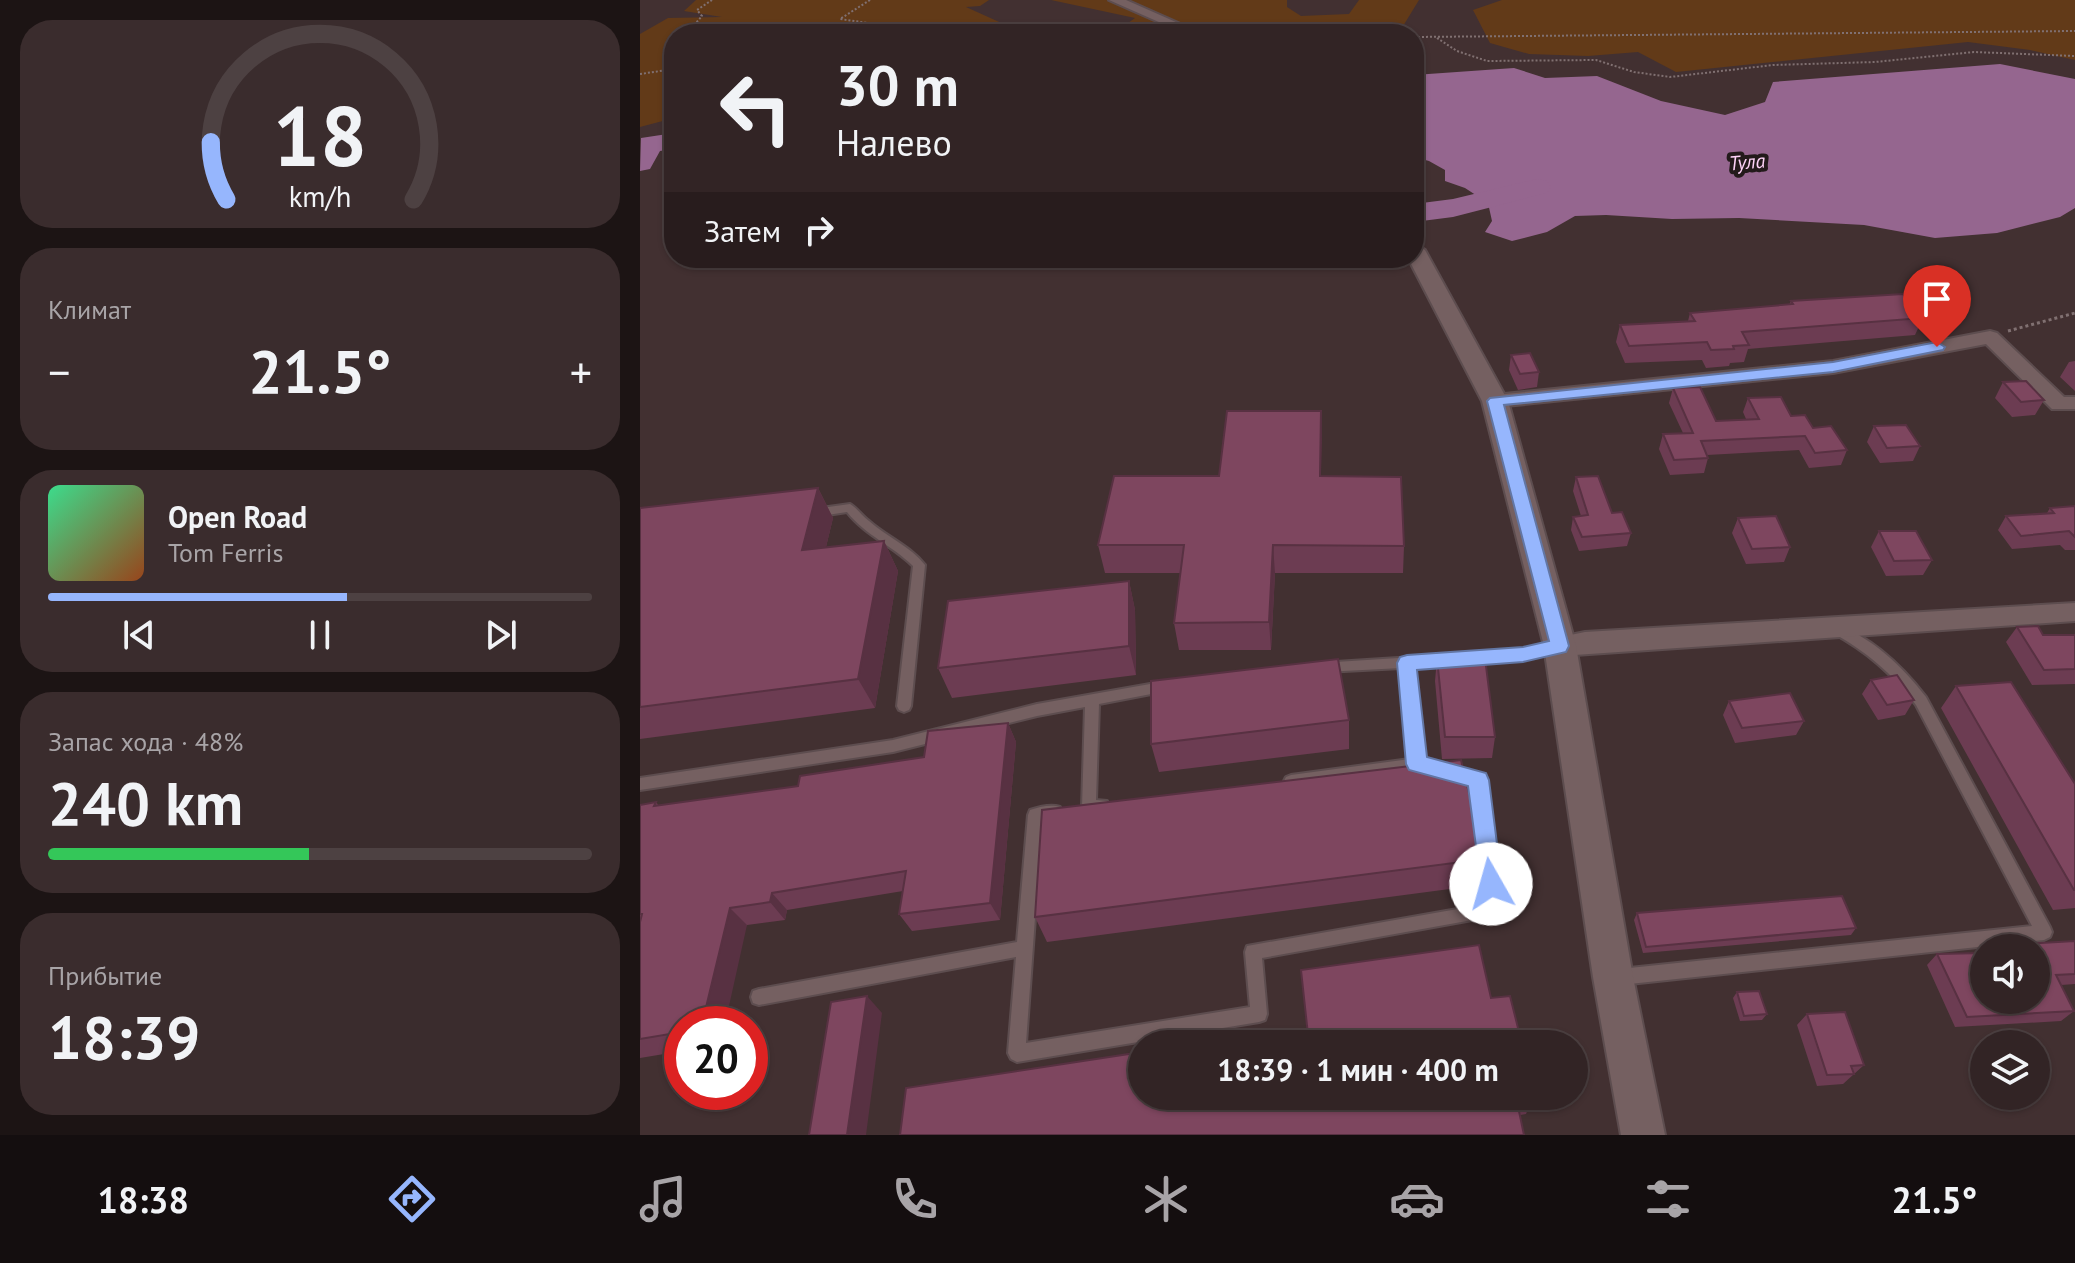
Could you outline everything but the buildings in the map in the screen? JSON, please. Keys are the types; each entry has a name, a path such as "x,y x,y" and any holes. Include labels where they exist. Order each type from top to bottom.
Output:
{"street":[{"path":"1115,0 1173,24"},
{"path":"1424,268 1495,401 1560,646 1613,977 1643,1135"},
{"path":"1495,401 1833,367 1990,337 2059,404 2075,403"},
{"path":"1560,646 2075,612"}],"lane":[{"path":"805,514 850,508 859,522 912,557 919,565 904,706"},
{"path":"1613,977 2044,932 1921,701 1897,669 1854,639 1830,627"},
{"path":"1316,668 1523,655 1560,646"},
{"path":"1407,663 1417,764"},
{"path":"640,784 893,746 1022,713 1182,684"},
{"path":"1089,808 1092,700"},
{"path":"1120,803 1035,815 1017,1053 1259,1014 1253,952 1494,910 1478,780 1417,764 1277,782"},
{"path":"759,997 1025,948"}],"path":[{"path":"695,24 702,16 697,10 712,0"},
{"path":"870,0 840,19 875,24"},
{"path":"1424,37 2075,31"},
{"path":"1435,36 1457,51 1487,61 1596,60 1634,72 1670,77 1773,65 1875,62 1974,52 2075,56"},
{"path":"640,74 664,70"},
{"path":"1990,337 2075,313"}],"shaded area":[{"path":"696,0 989,0 980,6 966,7 1004,24 664,24 664,121 640,127 640,34 668,18 722,17 684,11"},
{"path":"1051,0 1287,0 1287,7 1301,16 1349,14 1359,0 1419,0 1404,24 1127,24 1135,18"},
{"path":"1502,0 2075,0 2075,60 1968,42 1676,72 1638,52 1588,56 1529,54 1490,43 1473,10"}],"water":[{"path":"2000,64 2075,79 2075,208 2060,217 1997,233 1935,238 1864,225 1606,215 1575,216 1547,232 1512,241 1485,232 1492,221 1488,203 1465,188 1445,181 1445,170 1424,160 1424,74 1514,68 1545,78 1597,76 1661,101 1725,115 1765,102 1773,82"}],"waterway":[{"name":"Тула","path":"640,163 650,144 664,142"},
{"name":"Тула","path":"1424,212 1453,208 1537,187"}],"route":[{"path":"1491,884 1478,780 1417,764 1407,663 1523,655 1560,646 1495,401 1833,367 1937,347"}]}
